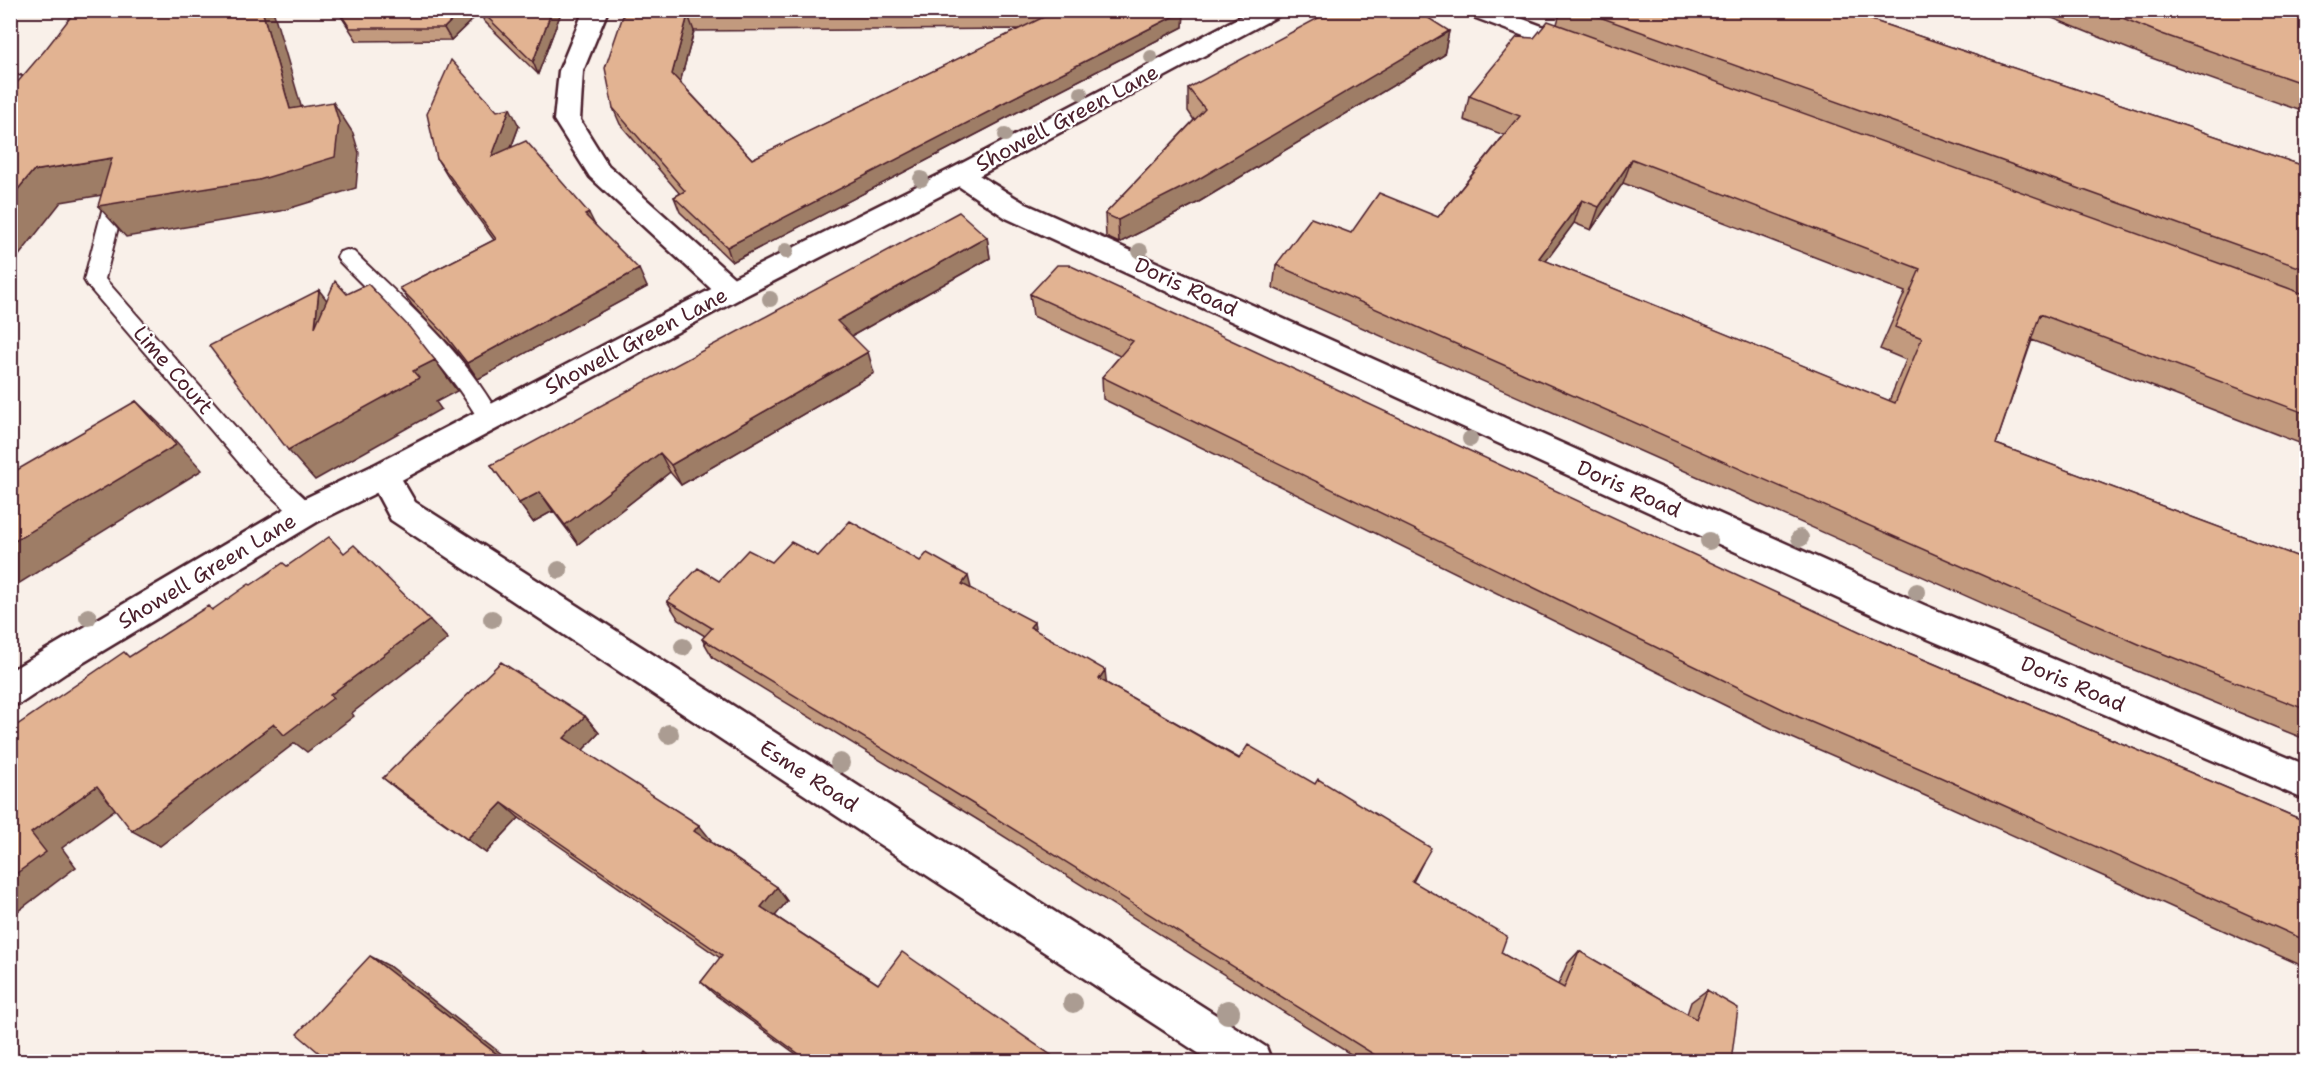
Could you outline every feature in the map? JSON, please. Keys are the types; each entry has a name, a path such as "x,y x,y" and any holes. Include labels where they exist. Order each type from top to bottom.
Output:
{"street":[{"path":"596,10 571,71 567,120 599,171 731,291"},
{"name":"Showell Green Lane","path":"10,691 54,662 305,513 383,475 731,291 960,175 1272,10"},
{"path":"1476,10 1609,60"},
{"name":"Doris Road","path":"960,175 1016,211 1453,410 1912,616 2307,783"},
{"name":"Esme Road","path":"383,475 403,511 889,829 1251,1062"}],"lane":[{"name":"Lime Court","path":"113,207 94,280 261,472 305,513"},
{"path":"347,256 435,346 481,400 489,418"}],"building":[{"path":"76,10 262,10 290,109 333,102 339,122 335,157 259,180 98,206 112,158 33,171 10,199 10,91"},
{"path":"338,10 462,10 444,28 350,28"},
{"path":"480,10 552,10 533,62"},
{"path":"625,10 1184,11 727,247 674,197 685,191 613,108 605,68","holes":["1052,13 752,159 672,74 688,15"]},
{"path":"1333,10 1416,10 1449,31 1197,180 1118,220 1105,214 1205,109 1188,88"},
{"path":"1580,10 1842,10 2307,167 2307,270"},
{"path":"2103,10 2307,10 2307,85 2162,34"},
{"path":"1548,21 2307,295 2307,414 2040,314 1996,444 2307,560 2307,710 2141,645 1276,265 1311,218 1351,233 1379,193 1438,217 1520,116 1469,96 1517,37 1534,38","holes":["1632,159 1920,269 1895,327 1922,338 1895,403 1539,258 1582,200 1599,207"]},
{"path":"451,60 497,111 510,108 492,156 526,141 589,213 585,215 639,269 467,363 443,332 400,288 496,239 437,159 427,114"},
{"path":"959,212 987,237 837,321 868,352 671,465 660,453 565,525 540,492 519,503 491,465"},
{"path":"1057,265 1069,265 1878,640 2307,822 2307,941 1940,777 1799,717 1102,377 1133,341 1030,294"},
{"path":"335,281 347,294 368,284 410,328 435,360 413,371 419,378 288,450 209,346 319,290 315,327"},
{"path":"136,401 176,445 10,544 10,474"},
{"path":"850,521 920,561 927,553 968,576 962,584 1034,622 1030,627 1105,670 1099,679 1239,759 1248,745 1315,784 1318,779 1431,848 1412,881 1507,936 1501,953 1564,988 1579,951 1696,1019 1707,990 1738,1008 1731,1062 1386,1062 973,804 702,639 712,628 667,601 698,568 719,581 748,550 772,562 791,542 818,556"},
{"path":"329,537 344,553 354,545 430,620 330,695 333,698 284,735 274,724 132,831 97,786 31,833 46,852 10,878 10,730 124,652 129,657 208,606 212,610 283,563 287,566"},
{"path":"501,662 585,716 564,738 699,825 694,831 777,887 761,907 878,984 902,952 1061,1062 810,1062 701,982 722,955 502,803 467,839 383,778"},
{"path":"370,956 507,1062 330,1062 297,1034"},
{"path":"646,1052 658,1062 639,1062"}]}
